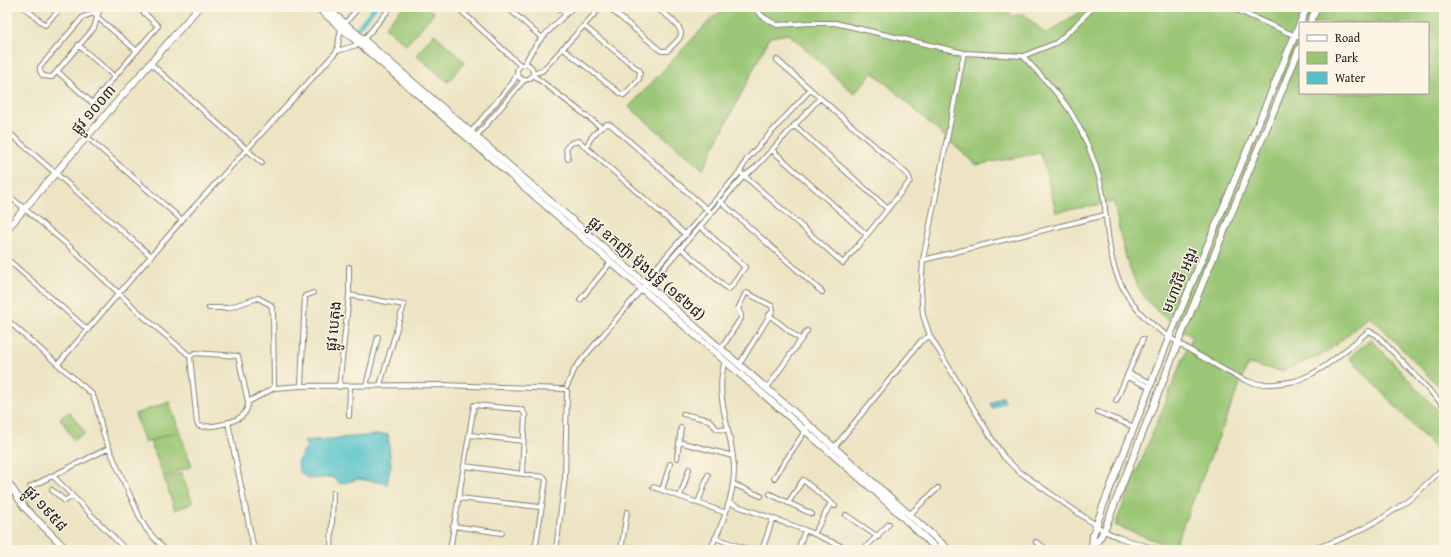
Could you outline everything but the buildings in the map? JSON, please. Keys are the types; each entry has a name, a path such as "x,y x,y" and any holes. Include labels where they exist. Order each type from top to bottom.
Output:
{"main road":[{"name":"ផ្លូវ ១០០៣","path":"7,229 199,7"},
{"name":"ផ្លូវ ឧកញ៉ា ម៉ុងឫទ្ធី (១៩២៨)","path":"317,7 360,40 644,286 938,550"},
{"name":"ផ្លូវ ឧកញ៉ា ម៉ុងឫទ្ធី (១៩២៨)","path":"326,7 344,27"},
{"name":"មហាវិថី អង្គរ","path":"1300,22 1307,7"},
{"path":"1310,22 1317,7"},
{"name":"មហាវិថី អង្គរ","path":"1092,550 1093,535 1096,526 1169,338 1242,163 1297,37"},
{"name":"មហាវិថី អង្គរ","path":"1092,550 1104,531 1178,343 1299,50"},
{"name":"ផ្លូវ ឧកញ៉ា ម៉ុងឫទ្ធី (១៩២៨)","path":"472,137 611,262 644,286 721,349 727,359 739,365 767,388 897,502 949,550"},
{"path":"1242,163 1251,167"},
{"name":"ផ្លូវ ១៩៥៨","path":"7,481 25,508 67,550"},
{"path":"892,508 897,502"},
{"path":"318,550 324,550"}],"street":[{"path":"24,7 45,25 62,7"},
{"path":"56,71 92,103 158,26 138,7"},
{"path":"337,51 344,27 359,7"},
{"path":"58,364 182,220 337,51 360,40 391,7"},
{"path":"457,7 523,64 531,66 533,74 602,127"},
{"path":"507,7 542,38"},
{"path":"558,7 566,14"},
{"path":"472,137 513,82 517,74 517,69 523,64 542,38 573,7"},
{"path":"472,137 524,80 530,79 533,74 542,71 601,7"},
{"path":"608,7 661,51 667,51 680,37 680,31 676,24 655,7"},
{"path":"753,7 762,16 777,26 810,23 835,23 964,53 1024,56 1056,43 1093,7"},
{"path":"1230,7 1297,37"},
{"path":"101,9 94,28 52,77 48,78 43,76 40,71 40,67 83,17 101,9"},
{"path":"93,13 138,51"},
{"path":"562,48 624,95 639,79 640,71 584,26"},
{"path":"78,45 115,77"},
{"path":"964,53 923,260 921,291 923,315 930,336 1004,457 1028,478 1104,531 1120,538 1159,550"},
{"path":"1024,56 1058,96 1076,123 1096,167 1104,201 1114,266 1122,286 1136,308 1156,328 1169,338 1226,371 1251,382 1279,384 1296,381 1323,368 1369,331 1377,335 1444,406"},
{"path":"740,172 843,263 910,181 909,176 777,60"},
{"path":"150,63 262,163"},
{"path":"517,74 524,80"},
{"path":"556,550 565,477 566,389 575,368 644,286 648,277 740,172 747,159 810,90"},
{"path":"644,286 652,281 744,176 756,168 820,98"},
{"path":"587,147 588,142 602,127 607,124 614,127 711,213"},
{"path":"794,125 888,209"},
{"path":"7,131 151,256"},
{"path":"87,137 182,220"},
{"path":"568,159 566,148 571,143 579,141 690,238"},
{"path":"772,150 867,235"},
{"path":"7,194 70,247 144,317 190,356 197,423 204,426 228,422 244,414 247,409 248,402 240,358 238,356 195,353 190,356"},
{"path":"716,198 822,292"},
{"path":"923,260 1105,215"},
{"path":"681,248 728,289 731,287 746,267 700,226"},
{"path":"7,259 88,330"},
{"path":"580,300 611,262"},
{"name":"ផ្លូវ បេតុង","path":"339,387 349,295 350,267"},
{"path":"301,386 305,296 313,293"},
{"path":"721,349 741,318 742,315 738,309 745,294 747,293 772,306 772,310 739,365"},
{"path":"349,295 404,305 380,385"},
{"path":"209,308 228,308 258,298 271,305 273,314 274,388"},
{"path":"769,314 801,340"},
{"path":"7,320 92,394 96,402 109,448 144,525 165,550"},
{"path":"767,388 807,332"},
{"path":"830,452 921,341 930,336"},
{"path":"366,386 378,337"},
{"path":"1116,401 1143,339"},
{"path":"710,550 726,513 733,484 733,456 720,392 727,359"},
{"path":"1128,375 1151,385"},
{"path":"248,402 274,388 301,386 339,387 380,385 566,389"},
{"path":"350,386 350,416"},
{"path":"450,550 474,405 519,409 523,411 525,415 522,474"},
{"path":"1098,412 1134,427"},
{"path":"684,414 709,420 717,429 727,430"},
{"path":"228,422 254,550"},
{"path":"774,478 806,432 809,425"},
{"path":"677,458 681,428"},
{"path":"470,435 523,441"},
{"path":"679,442 733,456"},
{"path":"30,487 109,448"},
{"path":"662,490 670,464"},
{"path":"465,466 544,476 546,480 540,508 535,550"},
{"path":"1310,550 1352,536 1389,515 1409,501 1444,467"},
{"path":"680,497 689,469"},
{"path":"698,503 708,475"},
{"path":"53,476 126,550"},
{"path":"788,503 803,480 835,506"},
{"path":"733,484 761,496"},
{"path":"653,487 726,513"},
{"path":"910,514 938,488"},
{"path":"52,490 65,501 72,496"},
{"path":"331,550 333,493"},
{"path":"770,494 812,514"},
{"path":"459,498 540,508"},
{"path":"729,503 805,530 850,550"},
{"path":"814,534 831,503"},
{"path":"620,550 627,512"},
{"path":"846,515 878,537"},
{"path":"762,550 773,518"},
{"path":"863,550 878,537 888,524"},
{"path":"453,526 502,533"},
{"path":"798,550 805,530"},
{"path":"715,538 750,550"},
{"path":"1036,542 1048,550"}],"green space":[{"path":"403,7 427,7 434,13 406,45 385,27"},
{"path":"728,7 1003,7 1013,16 1024,14 1046,34 1078,13 1083,7 1444,7 1444,392 1370,316 1326,353 1281,371 1248,364 1174,548 1115,525 1192,337 1153,307 1136,284 1122,244 1114,202 1056,212 1041,153 976,165 873,72 854,94 789,34 770,37 703,169 629,107 713,17"},
{"path":"434,34 465,62 448,82 416,55"},
{"path":"1371,339 1444,417 1444,458 1349,357"},
{"path":"169,402 192,466 164,477 150,441 145,443 135,414"},
{"path":"70,412 85,433 74,440 60,418"},
{"path":"181,473 193,503 175,510 164,479"}],"water":[{"path":"1002,396 1005,401 993,408 990,404"},
{"path":"388,434 391,465 387,484 359,479 340,484 332,477 308,479 299,471 298,460 307,446 304,441"}],"waterway":[{"path":"355,31 375,7"}]}
